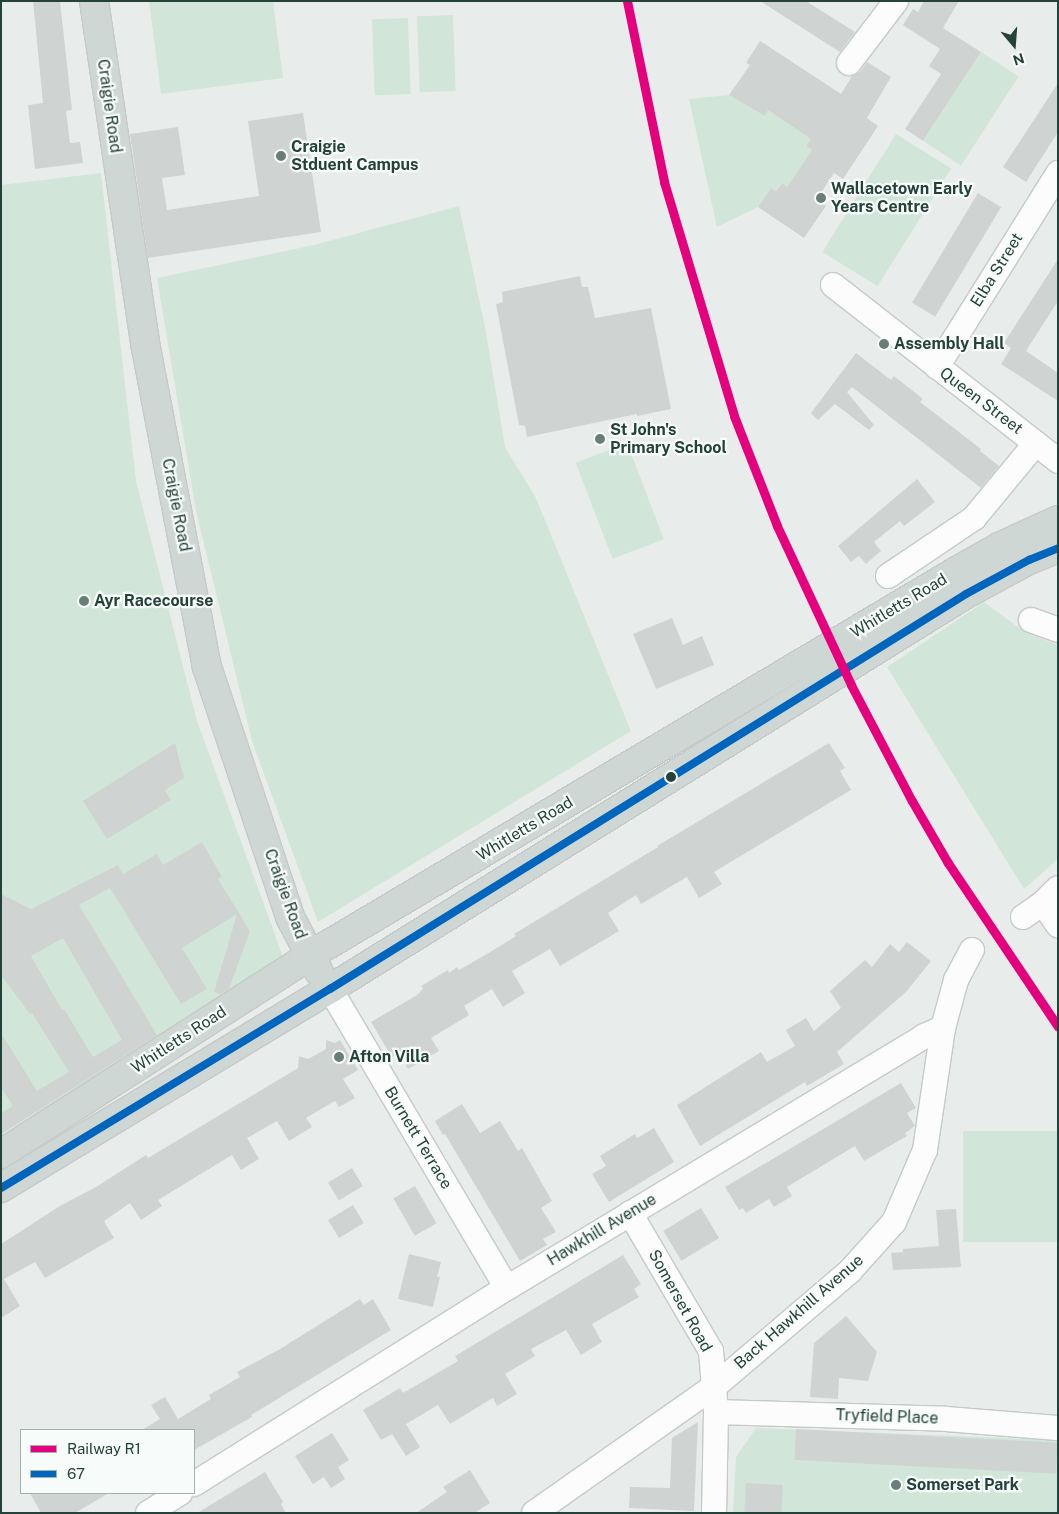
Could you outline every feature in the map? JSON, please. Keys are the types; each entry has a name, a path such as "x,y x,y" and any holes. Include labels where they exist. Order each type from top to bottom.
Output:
{"main road":[{"name":"Craigie Road","path":"94,1 146,348 207,667 290,917 309,956 330,989"},
{"name":"Whitletts Road","path":"1,1154 309,956 813,673 881,633 999,547 1058,520"},
{"name":"Whitletts Road","path":"881,633 966,594 1029,560 1058,548"},
{"name":"Whitletts Road","path":"1,1188 330,989 813,673"}],"street":[{"path":"849,63 896,1"},
{"name":"Elba Street","path":"937,367 1058,173"},
{"name":"Queen Street","path":"833,285 1058,461"},
{"path":"888,576 974,518 1036,443"},
{"path":"1031,620 1058,630"},
{"path":"1023,917 1051,895 1058,925"},
{"path":"943,1028 956,980 972,950"},
{"name":"Burnett Terrace","path":"330,989 507,1288"},
{"name":"Hawkhill Avenue","path":"195,1483 630,1213 924,1036 943,1028"},
{"name":"Back Hawkhill Avenue","path":"534,1513 715,1386 850,1271 894,1222 925,1150 943,1028"},
{"name":"Somerset Road","path":"630,1213 711,1351 716,1412 714,1513"},
{"name":"Tryfield Place","path":"716,1412 946,1419 1058,1428"},
{"path":"148,1513 178,1494"}],"green space":[{"path":"149,1 273,1 283,78 161,94"},
{"path":"453,15 456,91 420,92 417,16"},
{"path":"408,18 411,94 375,95 372,19"},
{"path":"981,52 1019,77 961,165 923,141"},
{"path":"729,95 765,115 768,110 812,138 806,146 812,150 787,187 781,183 776,191 771,188 758,207 717,227 689,99"},
{"path":"896,134 951,168 877,286 822,252"},
{"name":"Ayr Racecourse","path":"101,173 136,481 197,721 285,962 1,1135 1,185"},
{"path":"459,206 485,327 505,447 536,498 631,731 318,922 252,741 196,511 157,278 314,245"},
{"path":"627,443 664,539 613,559 576,463"},
{"path":"984,602 1025,632 1058,645 1058,859 1024,889 887,667"},
{"path":"963,1131 1058,1131 1058,1242 963,1242"},
{"name":"Somerset Park","path":"756,1428 1058,1440 1058,1513 733,1513 736,1457"}],"building":[{"path":"33,1 60,1 72,110 66,111 70,143 80,142 83,163 35,169 28,105 43,103"},
{"path":"760,1 806,1 855,32 840,52"},
{"path":"924,1 959,1 943,28 981,52 923,141 905,129 941,74 929,66 940,49 903,25 913,9 918,12"},
{"path":"760,41 841,94 852,76 860,72 867,62 891,77 867,118 878,126 843,179 834,173 817,199 826,206 804,238 758,207 771,188 776,191 782,183 787,187 812,150 806,146 811,139 768,110 765,116 729,95 750,65 746,63"},
{"path":"1058,83 1058,132 1026,182 1003,167"},
{"name":"Craigie Stduent Campus","path":"303,113 321,232 148,258 130,134 178,127 185,175 162,178 167,210 259,196 248,121"},
{"path":"978,193 1001,207 935,317 912,303"},
{"path":"1058,259 1058,301 1026,351 1058,373 1058,401 1001,364 1011,348 1004,343"},
{"path":"580,276 582,287 588,287 595,318 651,308 671,409 637,416 637,414 527,437 525,426 519,425 496,304 503,302 502,292"},
{"path":"856,353 891,380 894,376 923,399 920,402 981,449 980,451 999,466 981,488 852,387 847,392 874,425 869,430 835,404 818,420 811,413"},
{"path":"917,479 935,502 904,526 900,521 874,542 881,551 866,564 859,556 851,562 838,546"},
{"path":"672,618 683,645 702,636 714,665 656,689 633,634"},
{"path":"175,743 184,778 165,790 171,800 107,839 83,801"},
{"path":"829,743 845,768 840,771 851,790 714,872 722,884 699,898 687,877 641,904 636,895 608,913 619,931 560,966 550,949 512,971 525,993 503,1007 492,989 464,1006 469,1015 431,1038 439,1051 408,1069 399,1053 392,1057 371,1022 417,995 423,989 421,986 448,970 449,973 457,967 459,970 487,954 516,936 514,934"},
{"path":"202,842 222,877 218,879 250,931 229,989 220,994 214,992 237,914 182,948 207,989 181,1004 110,888 79,905 157,1035 1,1134 1,1113 13,1106 1,1087 1,1033 37,1091 69,1072 32,1013 30,1014 1,975 1,894 31,909 118,865 123,874 157,854 163,865","holes":["63,938 122,1040 93,1057 64,1009 62,1010 31,956"]},
{"path":"907,942 931,961 906,992 837,1052 844,1064 807,1086 805,1082 700,1146 677,1105 761,1052 767,1062 795,1046 786,1030 806,1018 814,1031 841,1008 830,991 865,960 872,967 890,944 899,952"},
{"path":"326,1040 335,1043 340,1040 358,1070 343,1079 355,1098 339,1107 335,1101 306,1118 312,1127 289,1141 277,1121 247,1138 259,1159 241,1170 232,1155 158,1200 162,1206 141,1220 130,1203 104,1221 114,1238 45,1278 35,1262 4,1279 20,1306 1,1318 1,1244 60,1206 96,1187 146,1155 148,1158 298,1068 299,1056 308,1059 326,1049"},
{"path":"901,1083 916,1108 907,1113 915,1126 905,1133 907,1136 864,1161 855,1146 787,1187 792,1196 774,1207 769,1199 746,1213 743,1208 739,1210 725,1187"},
{"path":"462,1104 480,1133 500,1121 518,1151 522,1148 552,1201 541,1208 556,1232 543,1239 547,1245 520,1261 445,1134 443,1135 435,1121"},
{"path":"654,1128 674,1162 609,1202 592,1174 606,1166 600,1156 635,1134 637,1138"},
{"path":"352,1168 363,1186 339,1200 328,1182"},
{"path":"415,1186 436,1223 415,1236 393,1198"},
{"path":"353,1205 364,1223 339,1238 328,1220"},
{"path":"701,1208 719,1238 681,1261 663,1231"},
{"path":"956,1209 961,1267 893,1270 891,1253 903,1252 903,1249 939,1246 936,1210"},
{"path":"409,1254 441,1262 437,1277 440,1277 433,1307 398,1299"},
{"path":"623,1255 641,1284 634,1289 639,1297 592,1324 602,1342 581,1355 566,1330 531,1349 535,1356 505,1374 517,1394 497,1406 493,1398 450,1424 438,1405 406,1424 420,1447 406,1456 392,1434 381,1440 363,1410 400,1388 403,1393 458,1361 455,1356"},
{"path":"360,1299 364,1305 373,1299 391,1330 251,1415 252,1417 195,1449 195,1429 144,1429 160,1419 151,1405 165,1397 178,1419 211,1399 209,1395 240,1377 237,1372 280,1349"},
{"path":"846,1316 877,1352 868,1381 839,1378 838,1399 810,1397 814,1343"},
{"path":"698,1422 694,1511 629,1508 630,1487 670,1488 672,1438"},
{"path":"796,1429 1058,1443 1056,1474 794,1460"},
{"path":"332,1433 349,1460 338,1467 345,1479 331,1488 324,1477 313,1484 295,1456"},
{"path":"470,1470 490,1503 474,1513 416,1513 447,1492 443,1487"},
{"path":"265,1472 283,1502 281,1504 286,1513 197,1513"},
{"path":"746,1483 783,1485 781,1513 744,1513"},
{"path":"31,1494 107,1494 75,1513 41,1513"}],"rail line":[{"name":"R1","path":"627,1 664,182 734,416 777,526 851,685 912,801 948,863 1058,1027"}],"transit line":[{"name":"67","path":"1,1188 330,989 966,594 1029,560 1058,548"}],"place":[{"name":"Craigie Stduent Campus","path":"281,156"},
{"name":"Wallacetown Early Years Centre","path":"821,198"},
{"name":"Assembly Hall","path":"884,344"},
{"name":"St John's Primary School","path":"600,439"},
{"name":"Ayr Racecourse","path":"84,601"},
{"name":"Afton Villa","path":"339,1057"},
{"name":"Somerset Park","path":"896,1485"}]}
